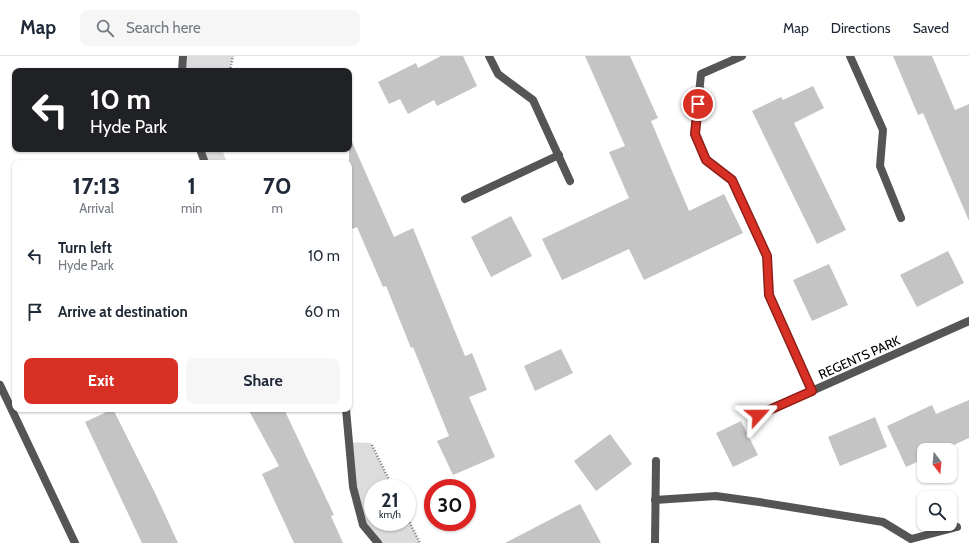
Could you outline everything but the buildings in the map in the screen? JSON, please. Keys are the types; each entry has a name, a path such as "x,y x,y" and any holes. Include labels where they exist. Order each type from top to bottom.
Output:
{"street":[{"path":"182,68 183,56"},
{"path":"489,56 498,74 533,100 570,181"},
{"path":"742,56 701,74 695,134 706,160 732,180 767,256 769,295 812,391"},
{"path":"850,56 883,130 880,166 901,218"},
{"path":"465,199 559,155"},
{"name":"REGENTS PARK","path":"758,415 969,321"},
{"path":"0,385 12,411"},
{"path":"13,412 74,543"},
{"path":"346,412 353,487 363,525 378,543"},
{"path":"656,461 656,543"},
{"path":"655,500 716,496 759,502 883,522 911,540 943,531"}],"path":[{"path":"231,68 233,56"},
{"path":"349,442 371,443 389,479"},
{"path":"414,531 420,543"}],"shaded area":[{"path":"183,56 233,56 231,68 182,68"},
{"path":"201,152 223,152 226,160 204,160"},
{"path":"349,442 371,443 389,479 364,479 364,526"},
{"path":"368,531 414,531 420,543 378,543"}],"route":[{"path":"698,104 695,134 706,160 732,180 767,256 769,295 812,391 758,415"}]}
